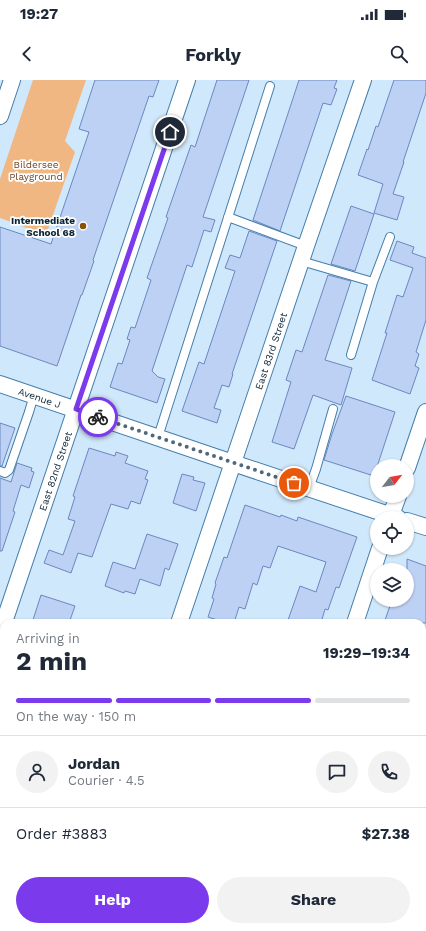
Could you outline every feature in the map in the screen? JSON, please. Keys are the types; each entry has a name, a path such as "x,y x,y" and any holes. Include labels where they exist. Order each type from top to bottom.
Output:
{"street":[{"path":"0,116 12,80"},
{"name":"East 82nd Street","path":"5,619 187,80"},
{"name":"East 83rd Street","path":"180,619 363,80"},
{"name":"Avenue J","path":"0,384 376,511"},
{"path":"410,459 426,412"},
{"path":"414,523 426,527"},
{"path":"355,619 378,555"}],"lane":[{"path":"158,437 270,86"},
{"path":"228,217 306,246"},
{"path":"350,355 373,282 390,237"},
{"path":"301,261 373,282"},
{"path":"0,471 5,473 9,470 34,395"},
{"path":"309,488 333,409"}],"green space":[{"name":"Bildersee Playground","path":"33,80 86,80 65,141 75,152 46,235 0,218 0,179"}],"building":[{"name":"Intermediate School 68","path":"95,80 159,80 153,97 149,96 57,366 0,346 0,227 51,244 89,132 79,129"},
{"path":"217,80 249,80 203,217 215,220 211,232 204,230 192,267 187,265 152,371 158,377 165,379 157,403 110,387 118,363 122,364 130,340 127,339 131,327 135,328 151,280 147,278 168,218 166,217 191,145 195,147"},
{"path":"299,80 337,80 334,88 337,89 331,105 323,103 280,231 253,220"},
{"path":"394,80 426,80 426,93 393,194 404,197 397,220 374,213 383,184 358,175 376,126 378,127"},
{"path":"351,206 374,214 355,271 331,264"},
{"path":"249,231 277,241 232,374 229,387 222,385 214,408 221,410 217,423 182,411 199,362 204,364 235,271 225,268 230,255 240,258"},
{"path":"397,241 414,247 412,253 426,258 426,320 416,352 419,354 415,366 419,368 410,394 372,380 397,295 403,297 413,268 390,260"},
{"path":"328,275 351,281 325,360 352,368 341,405 313,395 294,449 272,442 291,382 286,380 296,350 302,352"},
{"path":"346,396 395,412 380,459 370,459 370,475 324,460"},
{"path":"0,423 15,428 2,466 0,466"},
{"path":"89,448 115,456 116,452 128,456 125,463 148,471 145,479 148,480 140,504 131,501 128,509 111,504 92,557 78,553 71,573 44,563 49,550 63,555 75,521 68,519 75,497 73,496"},
{"path":"17,463 32,468 31,471 34,472 29,488 21,485 13,511 15,512 2,551 0,551 0,478 11,482"},
{"path":"182,474 194,477 193,480 205,483 196,511 173,503"},
{"path":"245,505 297,521 298,517 357,537 339,588 336,587 328,610 325,609 322,619 288,619 300,586 316,592 326,562 278,546 270,568 263,566 257,585 253,583 245,609 239,607 235,619 214,619 208,617 214,599 212,598 215,583 224,557 227,558"},
{"path":"147,534 178,544 169,570 165,568 160,586 140,579 135,594 125,591 124,593 105,586 113,562 135,569"},
{"path":"407,559 426,566 426,619 385,619 390,607 414,607 414,563 407,563"},
{"path":"41,595 75,606 70,619 33,619"}],"way so far":[{"path":"98,417 294,483"}],"place":[{"name":"Intermediate School 68","path":"83,226"}],"route":[{"path":"98,417 76,409 170,132"}]}
